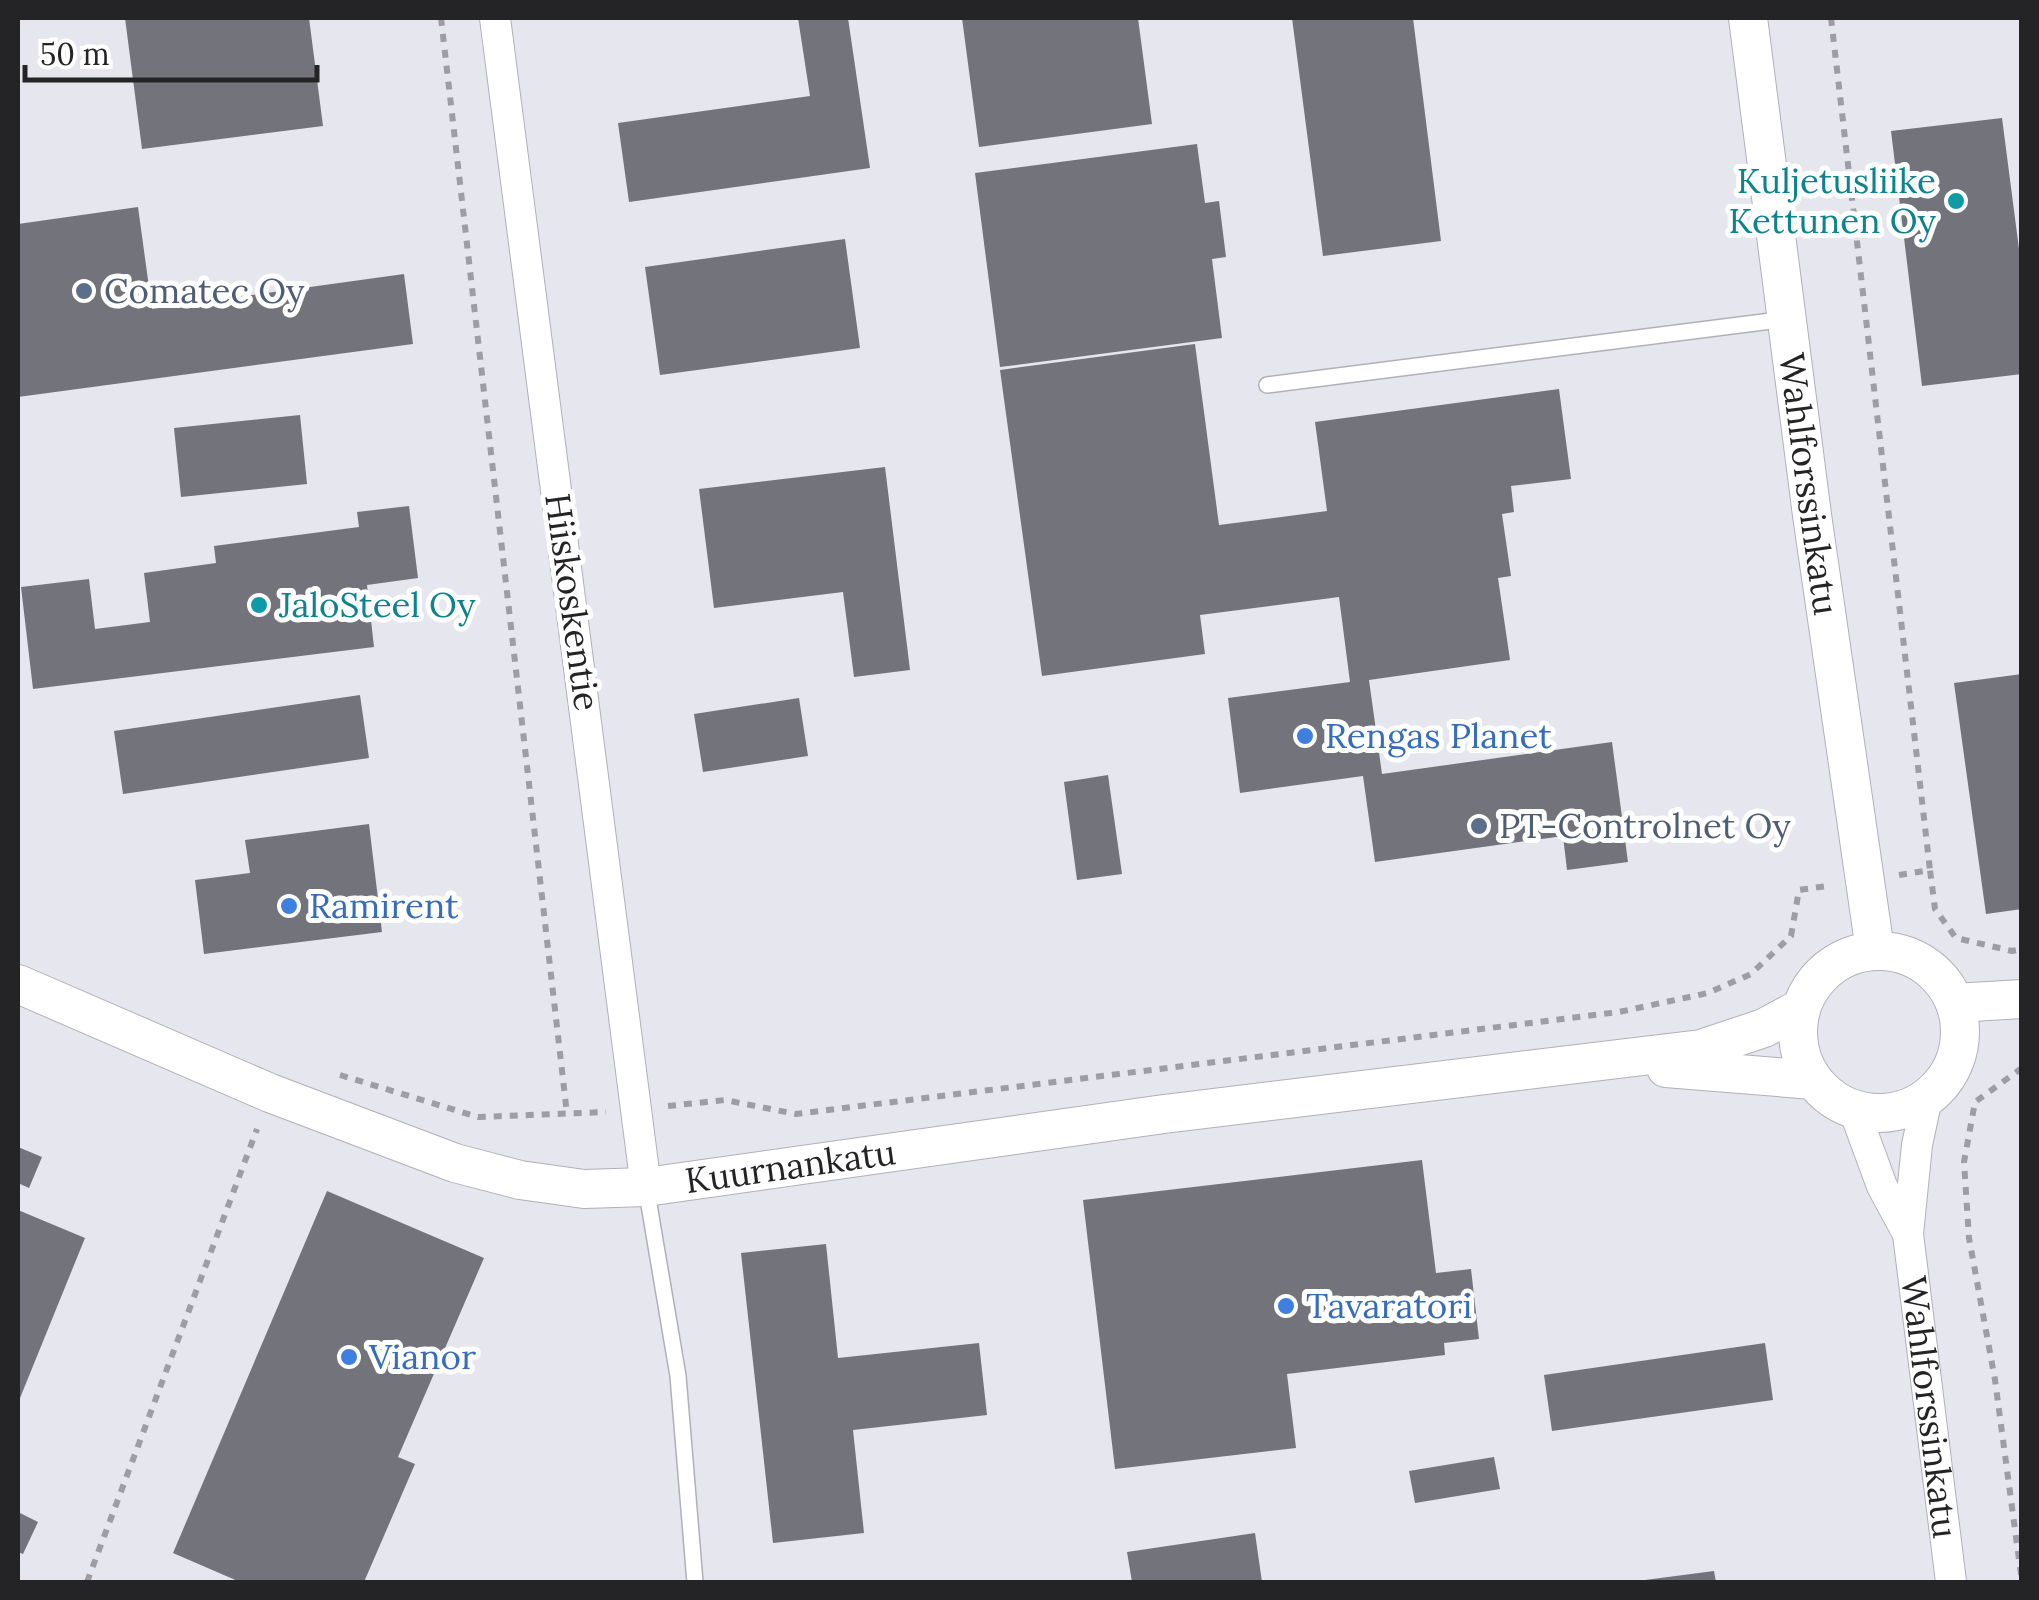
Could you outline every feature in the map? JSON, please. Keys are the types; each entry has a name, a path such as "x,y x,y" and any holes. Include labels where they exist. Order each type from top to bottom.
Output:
{"street":[{"name":"Hiiskoskentie","path":"496,18 646,1187"},
{"name":"Wahlforssinkatu","path":"1748,18 1874,950"},
{"path":"1874,950 1901,954 1925,965 1945,984 1956,1003 1961,1034 1956,1058 1944,1081 1926,1098 1904,1110 1880,1114 1854,1110 1831,1098 1813,1080 1802,1058 1797,1032 1801,1008 1812,985 1829,968 1850,956 1874,950"},
{"name":"Kuurnankatu","path":"18,984 270,1093 454,1164 520,1180 584,1189 646,1187 1164,1114 1701,1049 1764,1028 1801,1008"},
{"path":"1956,1003 2022,999"},
{"name":"Kuurnankatu","path":"1599,1062 1813,1080"},
{"name":"Wahlforssinkatu","path":"1926,1098 1908,1234 1951,1582"},
{"name":"Wahlforssinkatu","path":"1854,1110 1882,1186 1908,1234"}],"lane":[{"path":"1267,385 1787,320"},
{"path":"646,1187 678,1376 694,1582"}],"path":[{"path":"441,18 567,1114"},
{"path":"1831,18 1934,909 1956,938 2022,950"},
{"path":"334,1073 478,1117 639,1110 725,1100 796,1114 1620,1012 1708,993 1751,974 1791,936 1799,890 1930,870"},
{"path":"2022,1068 1975,1102 1964,1162 1968,1238 1995,1380 2022,1582"},
{"path":"86,1582 270,1093"}],"building":[{"path":"125,18 309,18 323,126 142,149"},
{"path":"798,18 848,18 870,168 629,202 618,123 810,96"},
{"path":"962,18 1138,18 1152,124 979,147"},
{"path":"1292,18 1413,18 1441,241 1323,256"},
{"name":"Kuljetusliike Kettunen Oy","path":"2002,118 2022,272 2022,374 1922,386 1891,131"},
{"path":"1197,144 1205,203 1219,201 1226,257 1212,259 1222,338 1000,367 975,173"},
{"name":"Comatec Oy","path":"138,207 152,309 404,274 413,344 18,397 18,224"},
{"path":"845,239 860,348 660,375 645,267"},
{"path":"1195,344 1219,525 1327,511 1315,422 1559,389 1571,479 1511,486 1514,512 1502,514 1511,576 1498,578 1510,660 1369,680 1382,774 1612,742 1628,862 1567,870 1563,836 1375,862 1363,776 1240,793 1228,698 1350,682 1339,597 1200,615 1205,654 1042,676 1000,370"},
{"path":"300,415 307,484 181,497 174,428"},
{"path":"885,467 910,670 854,677 843,592 714,608 699,489"},
{"name":"JaloSteel Oy","path":"409,506 418,578 367,585 374,647 33,689 21,587 89,579 95,629 150,622 144,573 216,563 214,546 359,527 357,512"},
{"path":"2022,674 2022,909 1986,914 1954,683"},
{"path":"360,695 369,758 123,794 114,731"},
{"path":"799,698 808,756 703,772 694,714"},
{"path":"1108,775 1122,874 1077,880 1064,782"},
{"name":"Ramirent","path":"369,824 382,932 204,954 195,880 250,873 245,840"},
{"path":"18,1147 42,1157 29,1188 18,1183"},
{"name":"Tavaratori","path":"1422,1160 1436,1273 1471,1269 1479,1339 1444,1343 1445,1355 1287,1374 1296,1448 1115,1469 1083,1200"},
{"name":"Vianor","path":"327,1191 484,1258 398,1457 415,1464 364,1582 240,1582 173,1553"},
{"path":"18,1210 85,1238 18,1403"},
{"path":"826,1244 838,1358 979,1343 987,1415 853,1430 864,1533 773,1543 741,1253"},
{"path":"1765,1343 1773,1400 1552,1431 1544,1375"},
{"path":"1494,1457 1500,1489 1415,1503 1409,1471"},
{"path":"18,1512 38,1522 23,1554 18,1552"},
{"path":"1255,1533 1262,1582 1132,1582 1127,1552"},
{"path":"1714,1571 1716,1582 1645,1582 1645,1580"}],"place":[{"name":"Kuljetusliike Kettunen Oy","path":"1956,201"},
{"name":"Comatec Oy","path":"84,291"},
{"name":"JaloSteel Oy","path":"259,605"},
{"name":"Rengas Planet","path":"1305,736"},
{"name":"PT-Controlnet Oy","path":"1479,826"},
{"name":"Ramirent","path":"289,906"},
{"name":"Tavaratori","path":"1286,1306"},
{"name":"Vianor","path":"349,1357"}]}
